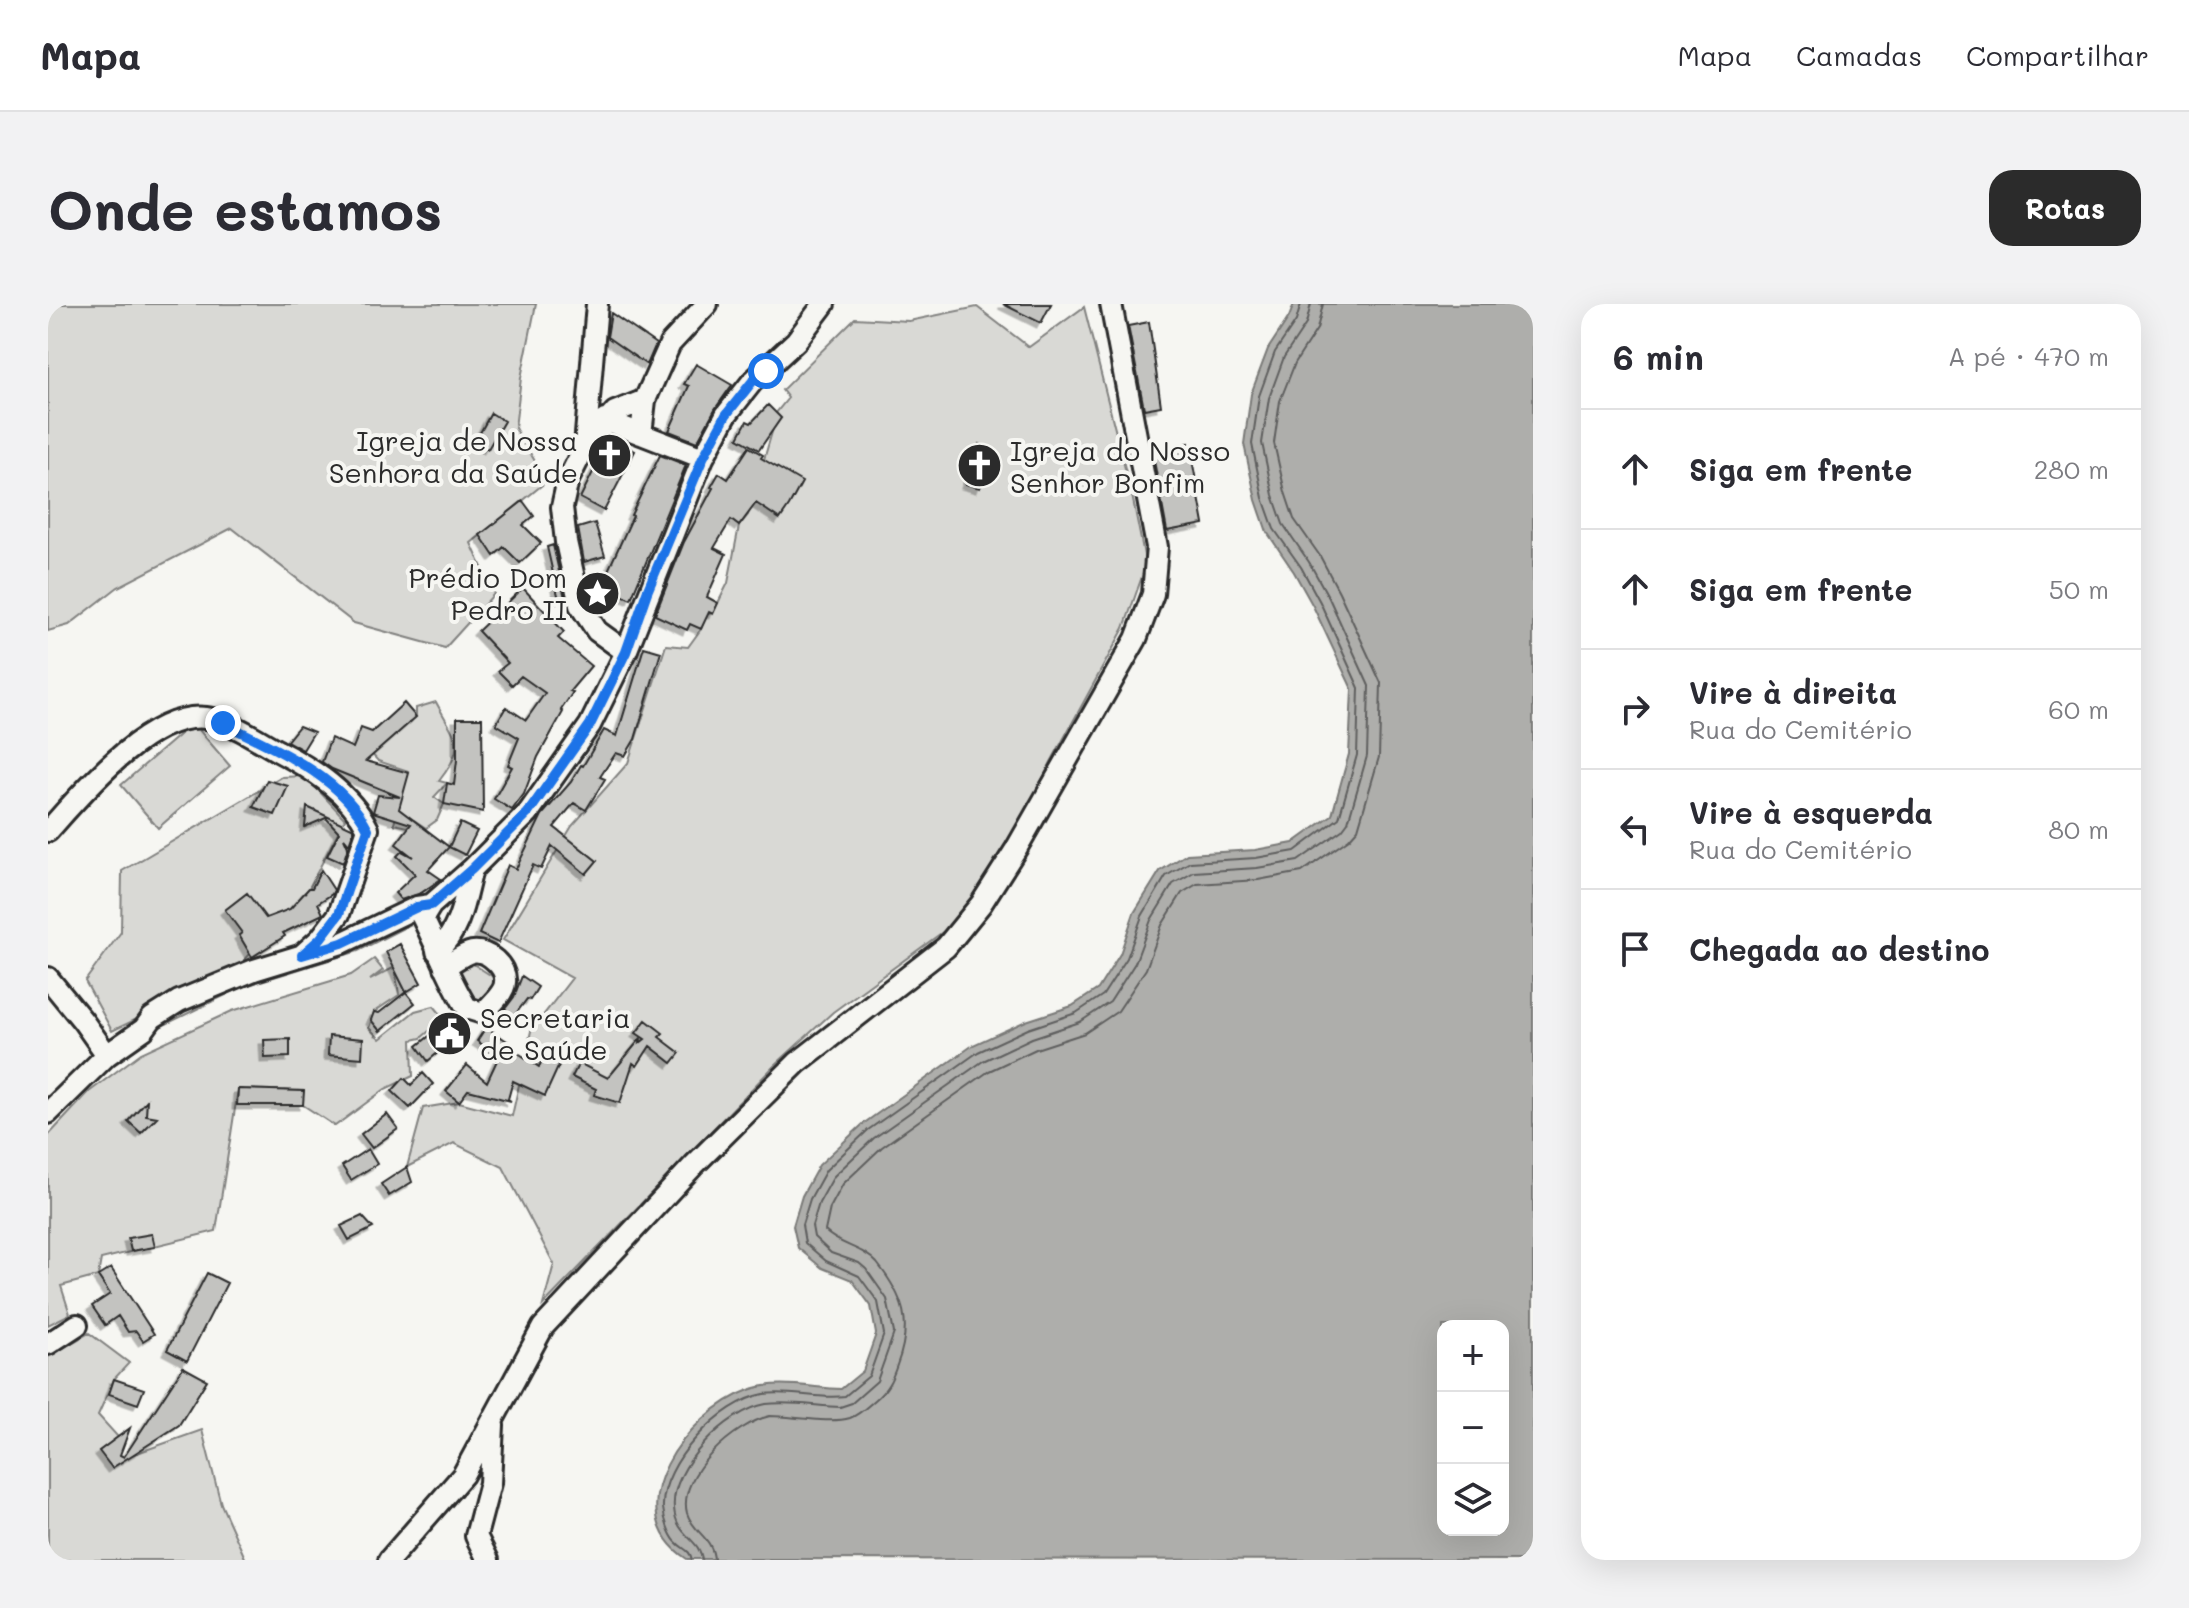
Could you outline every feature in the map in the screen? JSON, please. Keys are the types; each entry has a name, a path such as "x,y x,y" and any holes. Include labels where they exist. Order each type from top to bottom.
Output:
{"street":[{"path":"585,446 597,304"},
{"path":"641,434 645,400 670,344 707,304"},
{"path":"144,1029 158,1028 242,987 358,951 424,910 472,869 528,813 590,725 626,652 647,592 703,458 737,399 796,341 824,304"},
{"path":"389,1560 463,1475 543,1327 694,1165 797,1063 946,947 981,904 1016,849 1136,639 1153,594 1157,547 1111,304"},
{"path":"626,652 597,631 580,605 562,507 568,480 585,446 605,420 615,412 645,400"},
{"path":"605,420 703,458"},
{"path":"48,831 100,774 156,729 189,717 223,723 296,760 340,792 359,811 368,829 339,914 320,939 302,955"},
{"path":"424,910 441,959 457,927 472,869"},
{"path":"48,1113 107,1055 144,1029 152,1018 198,992 342,943 424,910"},
{"path":"48,978 107,1055"},
{"path":"48,1344 77,1325"},
{"path":"488,1560 476,1536 490,1483 493,1417"}],"shaded area":[{"path":"48,304 536,304 521,378 515,428 547,481 471,543 494,594 445,648 354,623 232,528 118,587 69,625 48,631"},
{"path":"977,307 1029,347 1084,307 1133,500 1146,565 1124,628 1051,762 981,904 833,1012 774,1066 543,1305 554,1264 503,1167 454,1143 407,1167 423,1108 459,1102 512,1116 531,1031 572,978 503,940 572,826 628,763 666,645 688,647 707,614 713,613 728,583 739,526 748,515 774,425 781,418 776,413 788,398 782,390 855,318 909,321"},
{"path":"436,702 456,742 454,758 439,781 447,783 434,797 444,804 437,820 426,828 414,820 408,827 394,824 408,771 378,761 368,750 375,733 386,743 416,717 416,708"},
{"path":"193,723 230,766 158,828 121,785"},
{"path":"305,776 345,819 309,888 234,972 112,1031 85,981 121,932 122,871 282,777"},
{"path":"417,907 423,918 358,951 242,987 158,1028 144,1029 152,1018"},
{"path":"374,959 383,970 370,980 395,967 399,995 374,1012 369,1028 380,1039 415,1011 434,1006 444,1018 421,1038 412,1040 413,1076 385,1089 335,1126 303,1105 303,1091 238,1089 216,1231 101,1259 98,1276 61,1286 70,1314 48,1325 48,1136 89,1092 141,1053 232,1011 351,975"},
{"path":"467,960 501,982 485,1005 454,981"},
{"path":"89,1333 129,1363 114,1379 98,1415 118,1437 100,1451 109,1463 202,1430 221,1504 246,1560 48,1560 48,1357"}],"water":[{"path":"1294,304 1533,304 1533,1560 687,1559 666,1539 657,1515 658,1490 667,1464 683,1440 703,1419 749,1390 771,1385 841,1389 863,1371 876,1334 871,1306 852,1280 822,1268 798,1248 793,1226 802,1196 819,1165 863,1124 973,1045 1026,1021 1072,1006 1098,989 1120,954 1134,913 1160,871 1187,854 1255,850 1293,843 1332,815 1349,754 1352,689 1313,606 1267,532 1256,500 1244,444 1251,394 1268,349"}],"building":[{"path":"1003,304 1051,304 1041,323"},
{"path":"611,313 656,344 647,365 607,337"},
{"path":"1149,322 1161,406 1144,409 1128,326"},
{"path":"696,364 732,385 697,442 669,431 689,386 684,384"},
{"path":"768,405 781,418 759,450 738,438 747,421 751,423"},
{"path":"491,413 504,421 488,449 475,442"},
{"path":"1189,443 1204,524 1167,531 1152,450"},
{"path":"622,444 635,451 604,511 580,498 604,450 615,456"},
{"name":"Igreja do Nosso Senhor Bonfim","path":"979,444 993,449 980,488 966,484"},
{"path":"749,447 763,455 761,458 802,482 780,519 756,503 739,526 731,520 714,548 726,554 707,597 718,603 713,614 709,612 701,629 690,624 687,630 655,615 684,542 711,487 719,473 728,479"},
{"path":"660,455 686,465 631,599 601,586"},
{"path":"523,501 534,516 523,525 541,543 520,563 504,547 494,556 480,535"},
{"path":"595,523 605,556 584,562 578,528"},
{"path":"553,545 565,598 559,600 547,547"},
{"path":"523,588 564,632 558,638 591,666 570,691 573,692 538,757 524,794 512,810 494,799 512,767 508,765 519,738 496,724 506,707 526,720 545,693 521,676 512,685 498,671 508,663 478,631"},
{"path":"644,647 661,652 635,739 625,756 616,753 600,777 605,779 586,810 574,803 554,827 597,861 586,874 552,846 541,869 533,865 498,943 479,934 508,865 516,869 542,815 583,766 604,730 617,736"},
{"path":"404,703 416,717 366,761 409,773 399,809 449,847 428,870 441,879 421,893 401,900 395,893 415,874 397,856 402,851 413,857 396,844 411,824 373,812 378,795 400,797 322,762 331,738 353,748 361,728 372,732"},
{"path":"457,718 482,718 483,812 444,804 447,783 454,785"},
{"path":"299,726 314,732 303,750 287,741"},
{"path":"267,780 288,786 275,815 253,807"},
{"path":"307,807 354,830 349,844 344,838 348,847 343,863 327,856 339,832 326,818 305,827"},
{"path":"460,823 477,831 465,855 449,847"},
{"path":"321,870 334,890 318,903 323,914 283,933 285,936 252,957 239,935 242,933 225,910 247,893 266,918 290,909 312,888"},
{"path":"400,944 421,983 406,992 386,952"},
{"path":"522,976 538,987 514,1016 505,1009 514,997"},
{"path":"406,992 415,1003 380,1031 371,1020 374,1012 379,1013"},
{"path":"646,1020 663,1033 659,1037 680,1053 672,1063 650,1046 637,1066 633,1063 620,1103 594,1095 596,1089 572,1077 579,1063 608,1078 641,1038 640,1043 645,1039 636,1033"},
{"path":"443,1025 454,1039 428,1061 417,1046"},
{"path":"486,1027 539,1067 544,1056 560,1063 545,1096 513,1081 508,1099 511,1101 468,1090 459,1102 446,1091 467,1065 487,1082 499,1056 477,1041"},
{"path":"329,1036 363,1039 362,1058 328,1055"},
{"path":"290,1039 290,1057 265,1058 264,1040"},
{"path":"423,1073 433,1084 410,1108 392,1091 404,1078 411,1085"},
{"path":"238,1089 304,1091 303,1105 237,1105"},
{"path":"147,1100 146,1115 157,1117 141,1133 128,1121"},
{"path":"387,1114 398,1129 372,1148 361,1134"},
{"path":"368,1149 377,1164 351,1180 342,1166"},
{"path":"407,1167 412,1182 389,1196 381,1184"},
{"path":"362,1216 373,1228 349,1240 341,1226"},
{"path":"152,1234 155,1247 131,1251 128,1238"},
{"path":"111,1268 154,1334 143,1341 136,1331 128,1332 118,1316 105,1325 92,1306 110,1294 98,1276"},
{"path":"207,1273 227,1283 187,1361 167,1350"},
{"path":"183,1367 207,1380 179,1425 112,1468 99,1451 130,1428 120,1455 124,1457"},
{"path":"114,1379 144,1389 138,1404 109,1394"}],"place":[{"name":"Igreja de Nossa Senhora da Saúde","path":"609,456"},
{"name":"Igreja do Nosso Senhor Bonfim","path":"979,466"},
{"name":"Prédio Dom Pedro II","path":"598,593"},
{"name":"Secretaria de Saúde","path":"449,1033"}],"route":[{"path":"223,723 296,760 340,792 359,811 368,829 339,914 320,939 302,955 342,943 417,907 431,905 528,813 590,725 626,652 647,592 703,458 737,399 766,371"}]}
